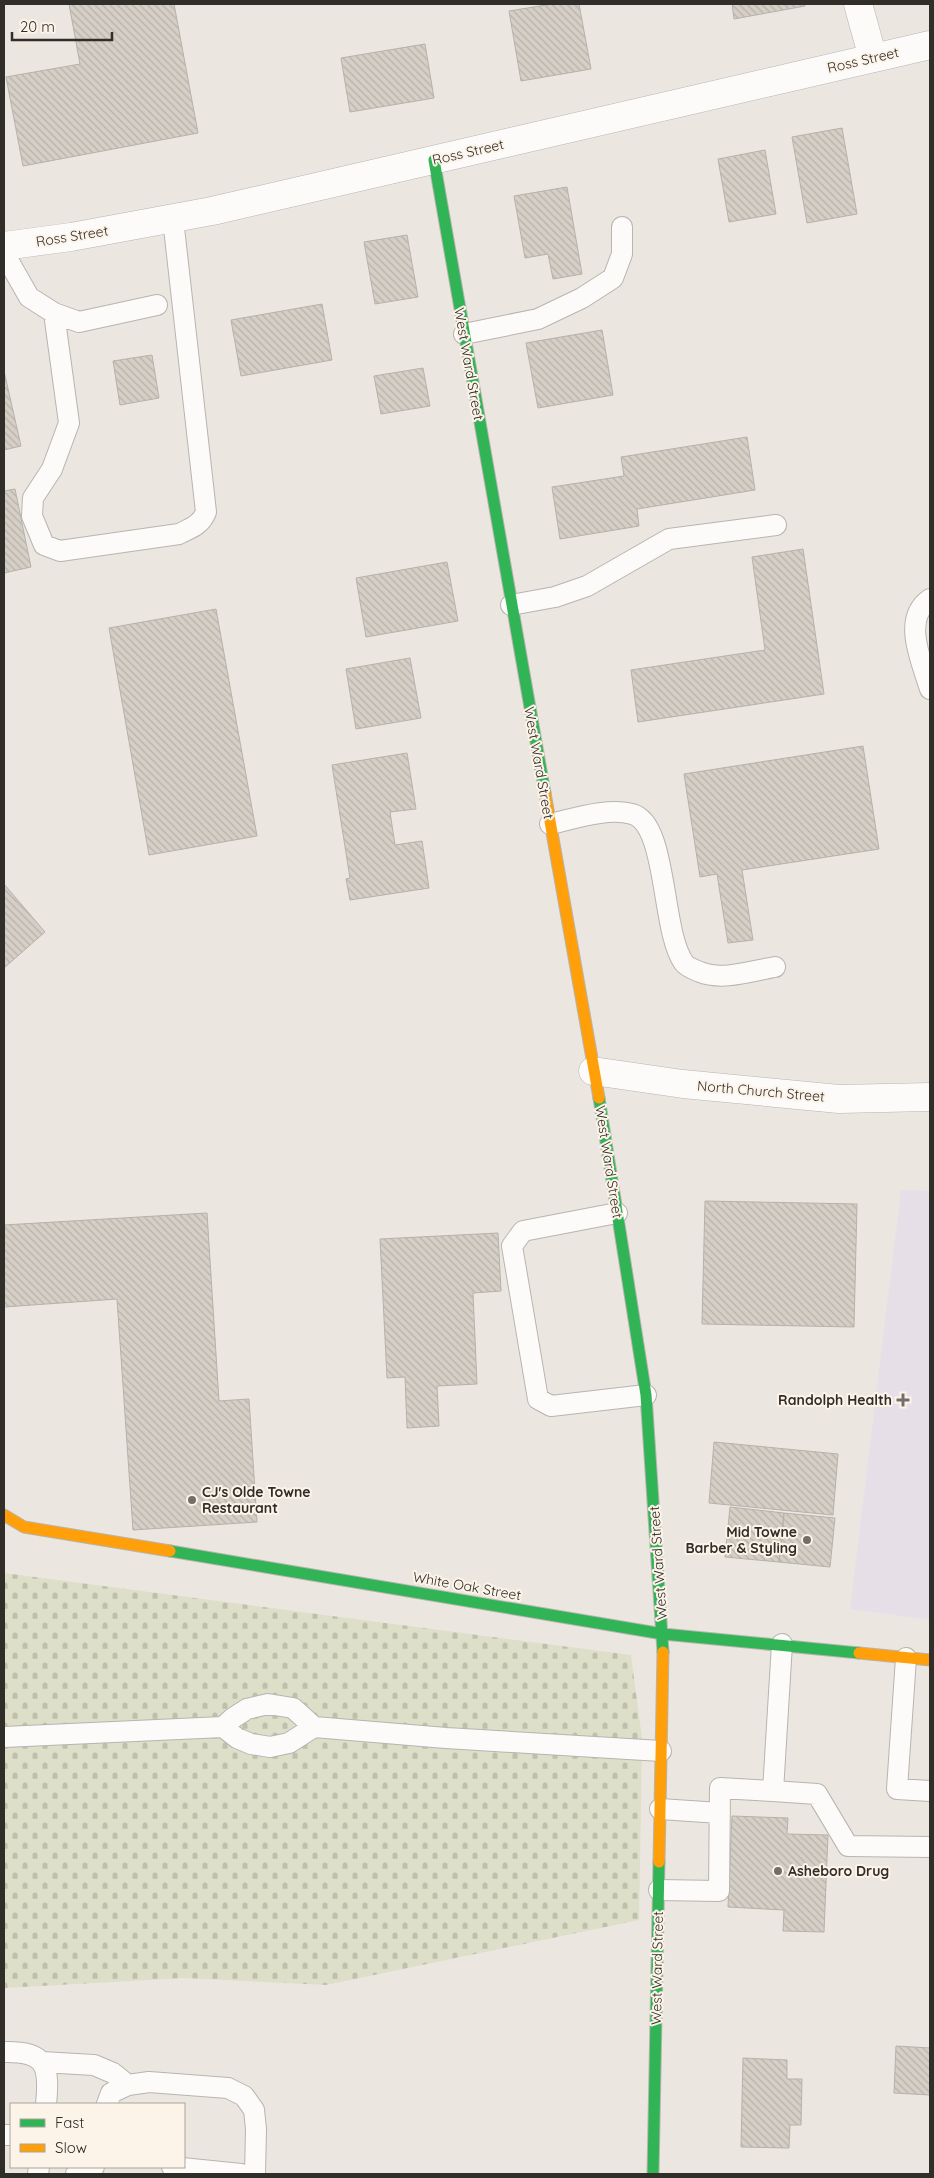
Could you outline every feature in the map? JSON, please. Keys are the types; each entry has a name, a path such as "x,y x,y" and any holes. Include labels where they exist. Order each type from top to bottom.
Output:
{"street":[{"path":"858,4 873,58"},
{"name":"Ross Street","path":"4,246 71,237 173,219 930,45"},
{"name":"West Ward Street","path":"434,160 593,1070 646,1394 663,1634 654,2174"},
{"name":"North Church Street","path":"593,1070 683,1084 839,1098 930,1097"},
{"name":"White Oak Street","path":"4,1515 24,1527 663,1634 782,1644 930,1660"}],"lane":[{"path":"54,313 69,423 52,469 33,498 32,516 44,545 60,550 179,534 192,528 203,520 206,512 173,219"},
{"path":"464,334 538,319 582,298 613,278 622,254 622,227"},
{"path":"4,253 29,297 54,313 79,322 157,305"},
{"path":"511,605 555,597 587,586 669,539 776,525"},
{"path":"930,599 917,613 914,625 921,660 930,689"},
{"path":"550,824 618,811 634,814 648,827 656,847 674,945 685,964 701,973 722,976 775,968"},
{"path":"617,1213 523,1231 512,1246 538,1399 551,1406 646,1394"},
{"path":"773,1791 782,1644"},
{"path":"906,1658 897,1789 930,1791"},
{"path":"224,1728 233,1718 247,1709 268,1704 293,1708 314,1727 446,1738 661,1751"},
{"path":"4,1737 224,1728 237,1738 251,1744 270,1747 289,1743 314,1727"},
{"path":"659,1890 719,1891 720,1788 817,1794 848,1846 930,1847"},
{"path":"660,1810 720,1813"},
{"path":"4,2052 32,2054 45,2070 46,2103"},
{"path":"45,2070 94,2065 113,2073 128,2085"},
{"path":"107,2103 111,2093 128,2085 149,2082 228,2088 244,2096 254,2110 256,2129 254,2174"},
{"path":"182,2168 241,2174"}],"shaded area":[{"name":"Randolph Health","path":"901,1190 930,1191 930,1620 850,1609"}],"green space":[{"path":"4,1573 631,1655 642,1739 639,1920 326,1985 184,1978 4,1988"}],"building":[{"path":"69,4 174,4 198,133 23,166 6,77 80,64"},
{"path":"552,4 579,4 591,69 521,81 509,11"},
{"path":"732,4 805,4 805,6 734,19"},
{"path":"425,44 434,98 350,112 341,58"},
{"path":"842,128 857,214 807,223 792,137"},
{"path":"765,150 776,214 729,222 718,159"},
{"path":"567,187 582,274 553,279 548,254 525,258 514,196"},
{"path":"407,235 418,297 375,304 364,242"},
{"path":"322,304 332,360 241,376 231,320"},
{"path":"602,330 613,395 538,408 526,343"},
{"path":"152,355 159,398 120,405 113,361"},
{"path":"423,368 430,406 381,414 374,376"},
{"path":"4,371 21,446 4,450"},
{"path":"747,437 755,490 637,509 639,526 560,539 552,487 624,476 621,457"},
{"path":"15,489 31,567 4,573 4,491"},
{"path":"803,549 824,694 638,722 631,670 765,650 752,557"},
{"path":"447,562 458,621 366,637 356,578"},
{"path":"216,609 257,836 149,855 109,628"},
{"path":"410,658 421,718 356,729 346,669"},
{"path":"863,746 879,849 742,870 753,940 728,943 717,874 700,877 684,774"},
{"path":"407,753 416,809 390,812 395,845 422,841 429,888 350,900 346,879 350,878 332,765"},
{"path":"4,884 45,932 4,968"},
{"path":"705,1201 857,1204 854,1327 702,1324"},
{"path":"207,1213 219,1401 249,1399 257,1522 133,1530 117,1299 4,1307 4,1225"},
{"path":"498,1233 501,1291 473,1293 477,1384 437,1386 439,1426 407,1428 405,1377 387,1378 380,1239"},
{"path":"714,1442 838,1454 833,1515 709,1503"},
{"path":"730,1507 784,1513 779,1562 725,1557"},
{"name":"Mid Towne Barber & Styling","path":"784,1513 835,1518 830,1567 779,1562"},
{"name":"Asheboro Drug","path":"732,1816 788,1818 787,1834 828,1835 824,1932 783,1931 784,1910 728,1907"},
{"path":"896,2046 930,2048 930,2095 894,2093"},
{"path":"743,2058 787,2060 787,2079 802,2079 801,2125 790,2125 789,2148 741,2147"}],"traffic: fast":[{"path":"434,160 545,793"},
{"path":"599,1098 646,1395 663,1652"},
{"path":"170,1551 663,1634 859,1653"},
{"path":"653,2174 659,1862"}],"traffic: slow":[{"path":"545,793 599,1098"},
{"path":"4,1515 24,1527 170,1551"},
{"path":"659,1862 663,1652"},
{"path":"859,1653 930,1660"}],"place":[{"name":"Randolph Health","path":"903,1400"},
{"name":"CJ's Olde Towne Restaurant","path":"192,1500"},
{"name":"Mid Towne Barber & Styling","path":"807,1540"},
{"name":"Asheboro Drug","path":"778,1871"}]}
